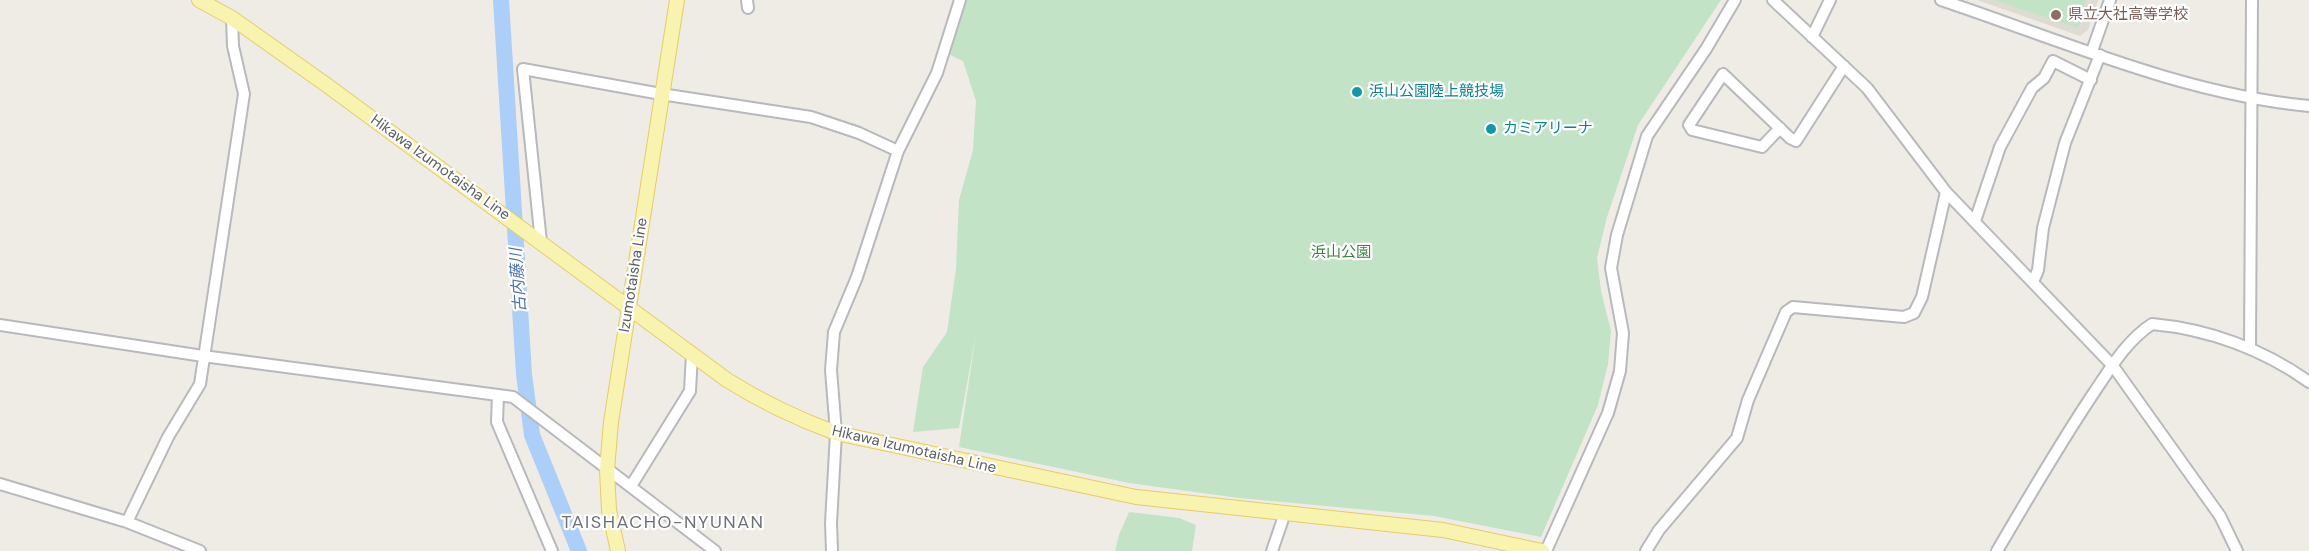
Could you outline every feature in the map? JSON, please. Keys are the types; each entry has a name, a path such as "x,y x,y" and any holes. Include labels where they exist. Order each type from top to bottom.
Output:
{"main road":[{"name":"Hikawa Izumotaisha Line","path":"199,0 232,18 692,354 757,399 800,420 837,433 1136,497 1443,530 1542,551"},
{"name":"Izumotaisha Line","path":"618,551 609,510 607,470 611,422 677,0"}],"street":[{"path":"831,551 837,433 831,370 834,332 864,257 898,151 937,73 960,0"},
{"path":"1546,551 1608,412 1620,371 1623,333 1611,268 1617,235 1647,136 1736,0"},
{"path":"1773,0 1867,88 1946,192 2113,366 2220,516 2237,551"},
{"path":"1812,37 1830,0"},
{"path":"1941,0 2202,88 2251,99 2309,106"},
{"path":"2032,282 2038,270 2043,228 2065,143 2091,80 2110,0"},
{"path":"2250,348 2252,0"},
{"path":"127,522 168,437 200,384 202,356 244,94 234,46 232,18"},
{"path":"1975,221 2000,147 2032,88 2044,78 2053,61 2091,80"},
{"path":"1780,128 1762,147 1692,130 1689,125 1723,74 1796,141 1844,66"},
{"path":"538,240 523,69 661,94 811,117 859,133 898,151"},
{"path":"1646,551 1659,530 1737,438 1748,400 1786,312 1793,307 1904,316 1914,313 1922,297 1946,192"},
{"path":"1997,551 2057,449 2113,366 2138,333 2151,324 2185,329 2250,348 2309,382"},
{"path":"0,326 202,356 513,397 715,551"},
{"path":"631,486 690,391 692,354"},
{"path":"503,396 497,422 552,551"},
{"path":"0,484 127,522 201,551"},
{"path":"1272,551 1285,513"}],"shaded area":[{"name":"県立大社高等学校","path":"1977,0 2098,0 2088,30 2080,36"}],"green space":[{"name":"浜山公園","path":"967,0 1721,0 1638,125 1607,217 1597,258 1601,291 1611,331 1608,364 1598,405 1541,537 1434,516 1239,498 1129,483 959,447 976,334 959,428 913,432 923,367 947,332 956,269 959,200 973,150 976,101 963,61 948,54"},
{"path":"1994,0 2086,0 2078,28"},
{"path":"1129,512 1179,518 1196,525 1192,551 1115,551"}],"waterway":[{"name":"古内藤川","path":"501,0 524,374 532,435 579,551"}],"place":[{"name":"県立大社高等学校","path":"2056,15"},
{"name":"浜山公園陸上競技場","path":"1357,92"},
{"name":"カミアリーナ","path":"1491,129"}],"district":[{"name":"TAISHACHO-NYUNAN","path":"663,523"}]}
